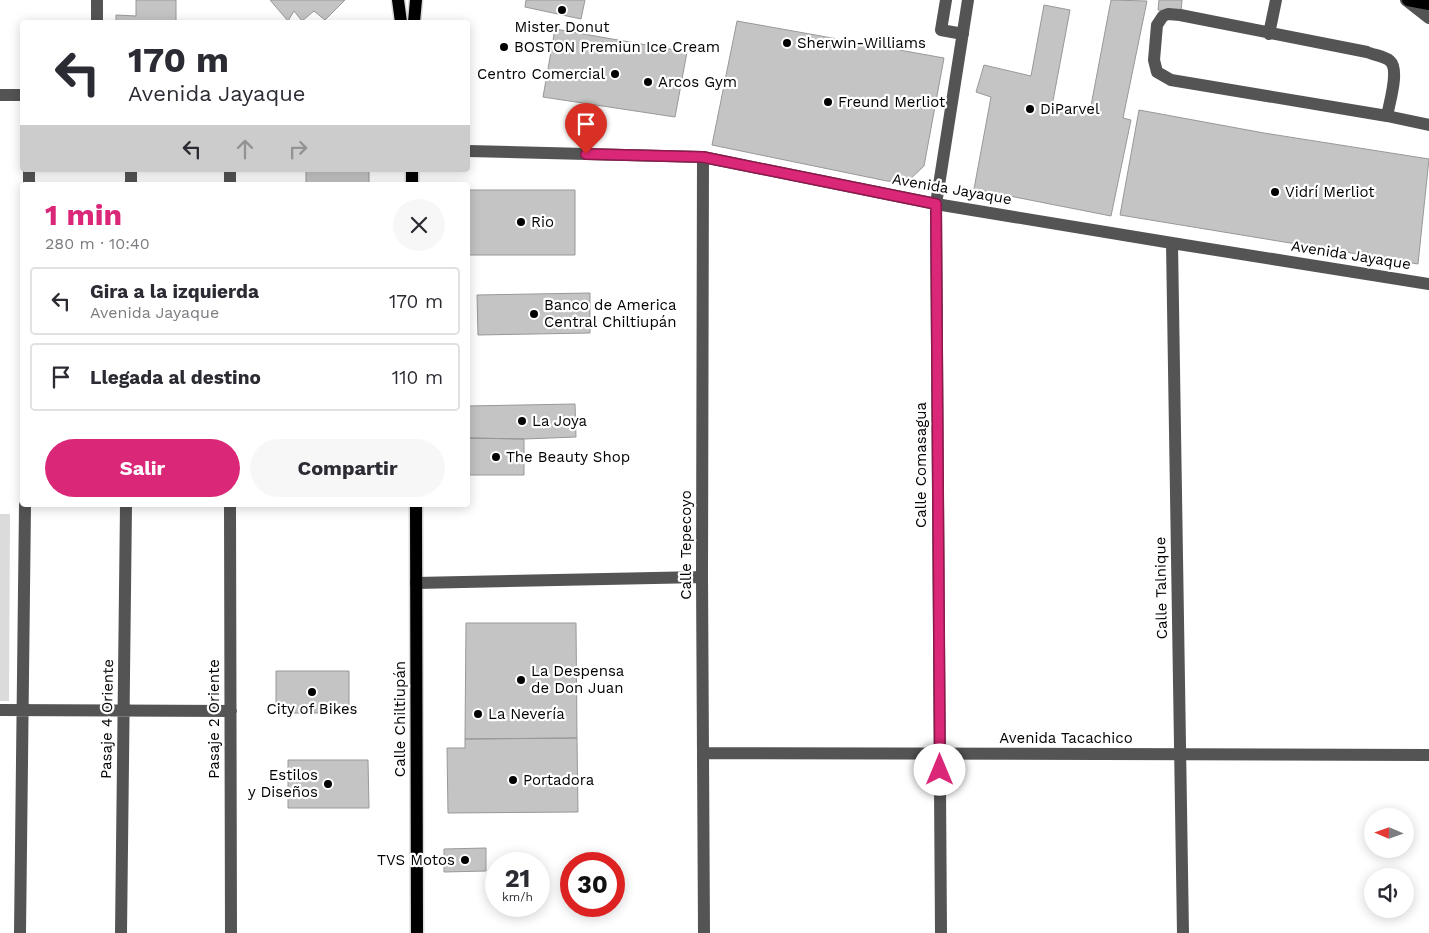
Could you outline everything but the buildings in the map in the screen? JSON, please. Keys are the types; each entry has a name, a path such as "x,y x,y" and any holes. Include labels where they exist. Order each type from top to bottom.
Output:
{"main road":[{"path":"398,0 401,20"},
{"path":"414,20 416,0"},
{"path":"1407,0 1429,4"},
{"name":"Calle Chiltiupán","path":"416,507 417,933"}],"street":[{"path":"97,0 97,20"},
{"path":"946,0 941,30 963,34"},
{"name":"Calle Comasagua","path":"941,933 936,204 968,0"},
{"path":"1269,34 1276,0"},
{"path":"1407,0 1429,18"},
{"path":"1387,116 1395,77 1390,60 1367,52 1168,14 1163,16 1157,25 1154,60 1157,72 1171,80 1387,116 1429,125"},
{"path":"0,95 20,95"},
{"name":"Avenida Jayaque","path":"470,152 703,157 936,204 1429,284"},
{"name":"Calle Tepecoyo","path":"703,157 702,577 704,933"},
{"name":"Calle Talnique","path":"1172,243 1183,933"},
{"path":"20,933 25,507"},
{"name":"Pasaje 4 Oriente","path":"121,933 126,507"},
{"name":"Pasaje 2 Oriente","path":"230,507 231,933"},
{"path":"416,583 702,577"},
{"path":"0,710 231,711"},
{"name":"Avenida Tacachico","path":"704,753 1429,755"}],"shaded area":[{"path":"0,514 10,514 9,701 0,701"}],"place":[{"name":"Mister Donut","path":"562,10"},
{"name":"Sherwin-Williams","path":"787,43"},
{"name":"BOSTON Premiun Ice Cream","path":"504,47"},
{"name":"Centro Comercial","path":"615,74"},
{"name":"Arcos Gym","path":"648,82"},
{"name":"Freund Merliot","path":"828,102"},
{"name":"DiParvel","path":"1030,109"},
{"name":"Vidrí Merliot","path":"1275,192"},
{"name":"Rio","path":"521,222"},
{"name":"Banco de America Central Chiltiupán","path":"534,314"},
{"name":"La Joya","path":"522,421"},
{"name":"The Beauty Shop","path":"496,457"},
{"name":"La Despensa de Don Juan","path":"521,680"},
{"name":"City of Bikes","path":"312,692"},
{"name":"La Nevería","path":"478,714"},
{"name":"Portadora","path":"513,780"},
{"name":"Estilos y Diseños","path":"328,784"},
{"name":"TVS Motos","path":"465,860"}],"route":[{"path":"586,154 703,157 936,204 940,770"}]}
